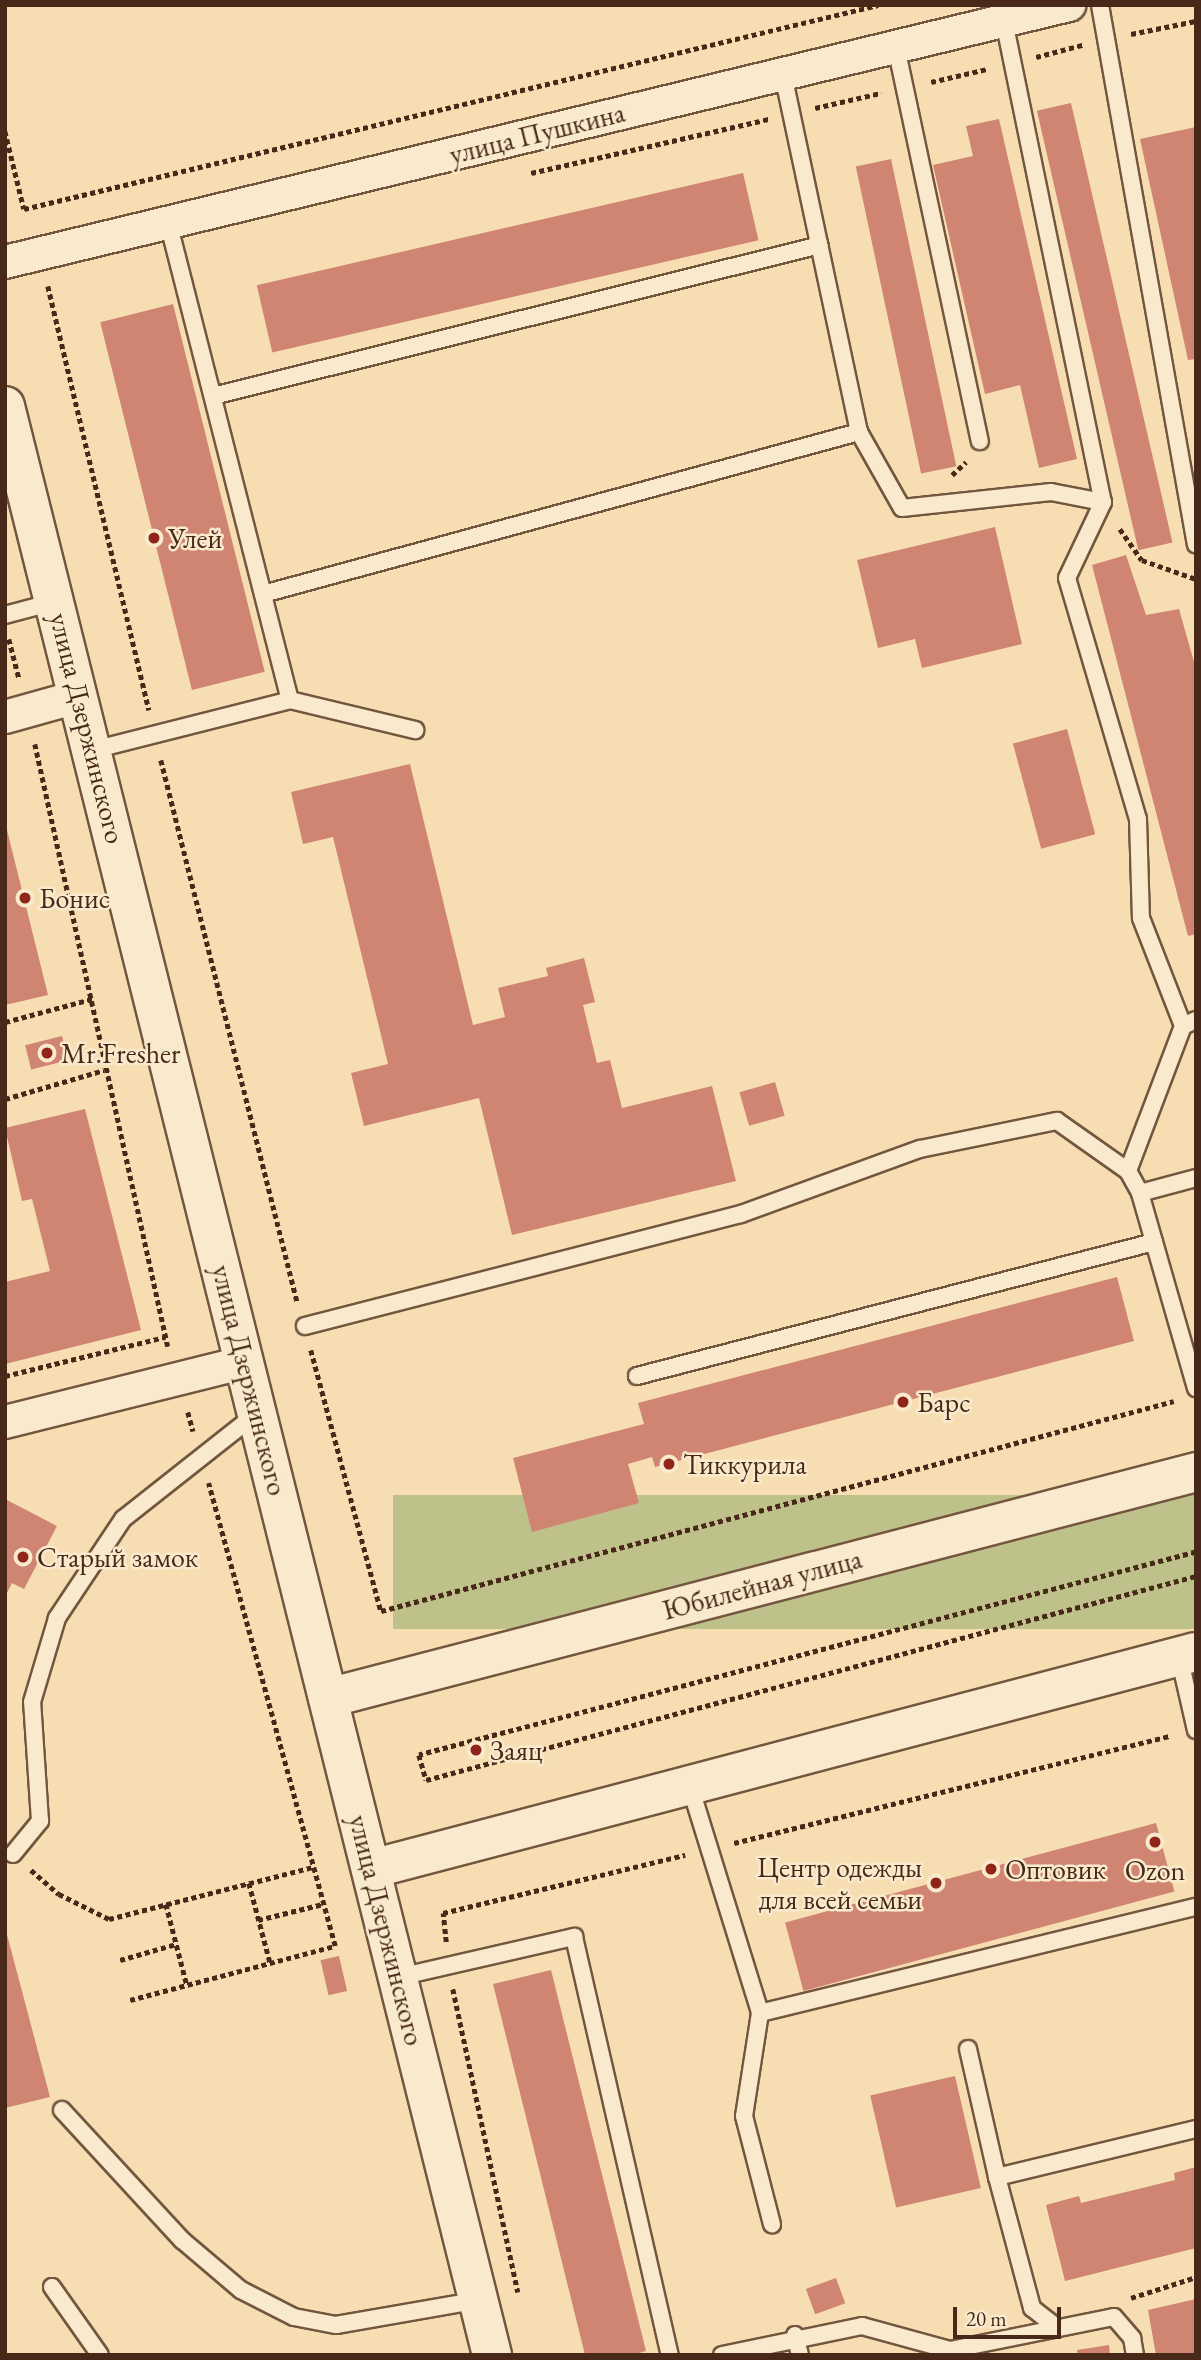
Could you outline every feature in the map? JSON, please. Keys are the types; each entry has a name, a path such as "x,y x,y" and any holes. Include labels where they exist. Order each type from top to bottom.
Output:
{"main road":[{"name":"улица Дзержинского","path":"5,406 80,696 492,2355"},
{"name":"Юбилейная улица","path":"328,1698 1196,1472"},
{"path":"371,1869 689,1783 1188,1654"}],"street":[{"name":"улица Пушкина","path":"5,261 1069,5"},
{"path":"16,714 80,696"},
{"path":"5,1422 245,1362"}],"lane":[{"path":"1100,5 1196,545"},
{"path":"1004,21 1103,502 1067,578 1138,818 1141,918 1189,1023 1128,1171"},
{"path":"896,47 980,441"},
{"path":"783,74 859,432 902,508 1051,492 1103,502"},
{"path":"168,222 290,700"},
{"path":"213,396 820,245"},
{"path":"263,594 859,432"},
{"path":"5,615 56,602"},
{"path":"93,750 155,737 290,700 415,730"},
{"path":"305,1326 741,1214 920,1149 1057,1121 1128,1171 1140,1193 1196,1388"},
{"path":"1140,1193 1196,1178"},
{"path":"637,1376 1154,1242"},
{"path":"13,1854 40,1821 32,1702 57,1618 123,1519 258,1412"},
{"path":"1188,1654 1189,1731"},
{"path":"689,1783 760,2013 744,2116 772,2224"},
{"path":"760,2013 1196,1907"},
{"path":"399,1977 574,1937 670,2355"},
{"path":"968,2049 1032,2308 1056,2327"},
{"path":"62,2110 182,2240 241,2290 294,2317 336,2325 479,2300"},
{"path":"998,2177 1196,2129"},
{"path":"52,2287 100,2355"},
{"path":"722,2355 794,2335 862,2326 950,2350 1114,2316 1132,2338 1135,2355"},
{"path":"794,2335 800,2355"}],"path":[{"path":"5,131 24,209 878,5"},
{"path":"48,284 155,737 305,1326 381,1611 1182,1399"},
{"path":"1103,502 1142,560 1196,579"},
{"path":"5,625 16,714 95,998 104,1070 165,1337 201,1458 335,1946 130,2000"},
{"path":"5,1023 95,998"},
{"path":"5,1099 104,1070"},
{"path":"5,1376 165,1337"},
{"path":"1196,1552 419,1755 426,1780 1196,1576"},
{"path":"520,2301 448,1965 443,1913 1189,1731"},
{"path":"13,1854 59,1894 109,1919 313,1867"},
{"path":"249,1883 270,1962"},
{"path":"166,1904 187,1985"},
{"path":"258,1920 323,1904"},
{"path":"120,1960 176,1944"},
{"path":"1114,2316 1134,2294 1196,2277"}],"green space":[{"path":"393,1495 1196,1495 1196,1629 393,1629"}],"building":[{"path":"1071,103 1172,542 1138,550 1037,111"},
{"path":"999,119 1077,459 1039,468 1020,385 985,394 933,165 973,156 966,126"},
{"path":"1196,127 1196,359 1188,360 1140,139"},
{"path":"891,159 956,466 921,474 856,166"},
{"path":"743,173 759,240 272,352 257,285"},
{"path":"173,304 265,672 192,690 100,322"},
{"path":"995,527 1022,644 922,668 915,639 878,648 857,560"},
{"path":"1126,555 1146,615 1179,609 1196,669 1196,934 1188,936 1092,565"},
{"path":"1067,729 1095,834 1041,849 1013,743"},
{"path":"410,764 473,1025 505,1017 498,988 548,976 546,968 584,958 595,1002 583,1005 597,1063 610,1060 622,1108 712,1086 736,1181 512,1235 479,1098 364,1126 351,1073 388,1064 333,837 303,844 291,792"},
{"path":"5,822 48,995 5,1005"},
{"name":"Mr.Fresher","path":"62,1036 68,1060 31,1069 25,1045"},
{"path":"775,1082 785,1116 749,1126 739,1092"},
{"path":"85,1109 141,1330 5,1364 5,1282 50,1271 32,1199 22,1201 5,1128"},
{"path":"1117,1277 1134,1341 655,1467 652,1457 628,1464 639,1503 532,1532 513,1458 644,1424 638,1403"},
{"name":"Старый замок","path":"5,1499 57,1526 24,1589 12,1583 5,1597"},
{"path":"1156,1823 1174,1892 803,1991 785,1922"},
{"path":"5,1927 50,2097 5,2108"},
{"path":"339,1956 347,1991 329,1995 320,1960"},
{"path":"551,1970 646,2351 632,2355 585,2355 493,1984"},
{"path":"955,2076 981,2188 896,2208 870,2096"},
{"path":"1196,2167 1196,2248 1065,2281 1046,2205 1079,2196 1081,2203 1175,2180 1174,2173"},
{"path":"836,2278 845,2303 815,2314 806,2289"},
{"path":"1196,2299 1196,2355 1156,2355 1148,2310"},
{"path":"1109,2345 1110,2355 1078,2355 1077,2350"}],"place":[{"name":"Улей","path":"154,538"},
{"name":"Бонис","path":"25,898"},
{"name":"Mr.Fresher","path":"47,1053"},
{"name":"Барс","path":"903,1402"},
{"name":"Тиккурила","path":"669,1464"},
{"name":"Старый замок","path":"23,1557"},
{"name":"Заяц","path":"476,1750"},
{"name":"Ozon","path":"1155,1842"},
{"name":"Оптовик","path":"991,1869"},
{"name":"Центр одежды для всей семьи","path":"936,1883"}]}
